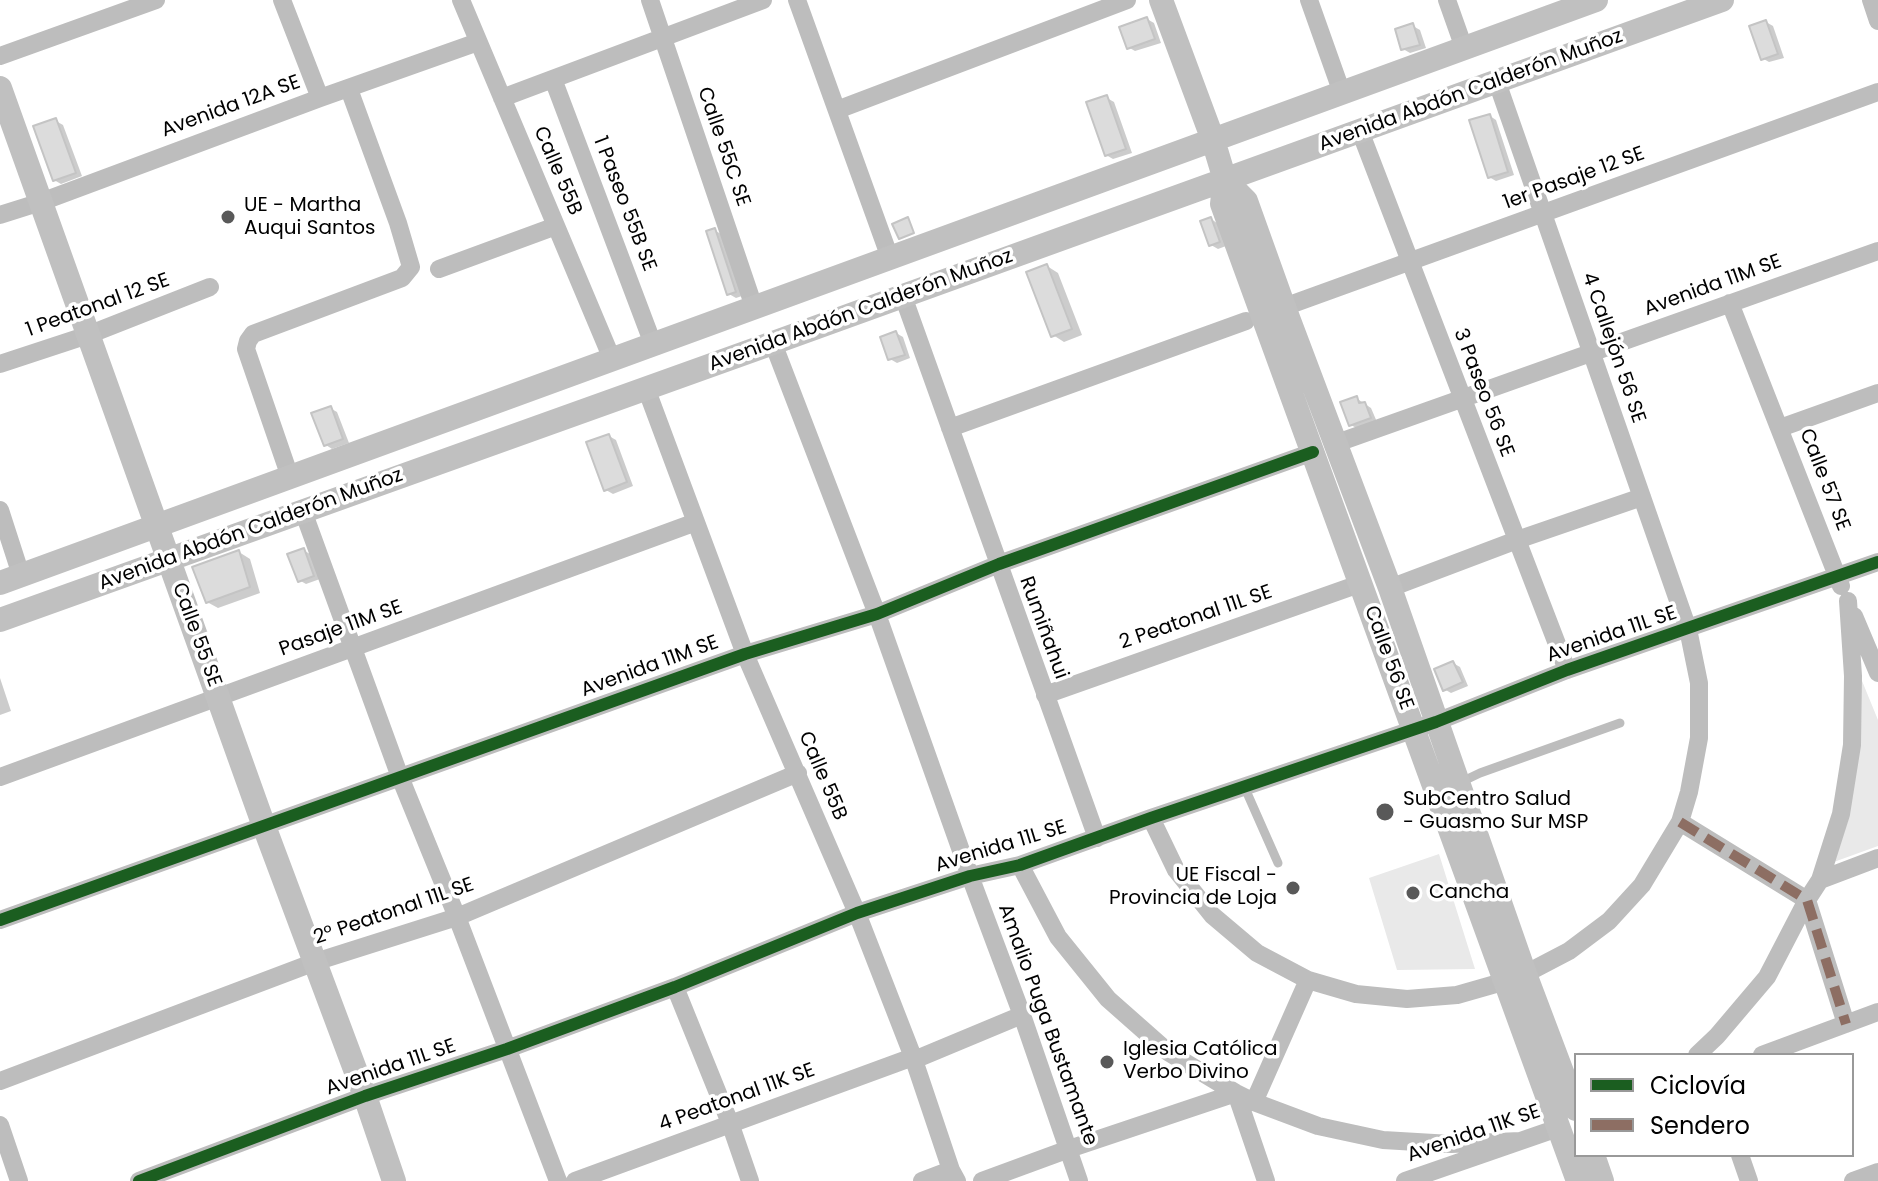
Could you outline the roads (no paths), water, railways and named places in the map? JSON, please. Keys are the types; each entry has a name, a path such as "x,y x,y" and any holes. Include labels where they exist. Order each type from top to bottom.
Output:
{"main road":[{"name":"Calle 56 SE","path":"1161,0 1225,180 1222,204 1313,452 1362,583 1425,725 1516,977 1574,1105"},
{"name":"Avenida Abdón Calderón Muñoz","path":"11,579 1596,0"},
{"name":"Avenida Abdón Calderón Muñoz","path":"0,620 1722,0"},
{"name":"Calle 55 SE","path":"0,88 394,1181"},
{"name":"Calle 56 SE","path":"1225,180 1246,201 1390,588 1425,725 1459,783 1558,1128 1578,1181"},
{"path":"1594,1157 1602,1181"}],"street":[{"path":"0,56 156,0"},
{"path":"282,0 320,98"},
{"name":"Calle 55B","path":"461,0 612,359"},
{"name":"Calle 55C SE","path":"650,0 754,307"},
{"path":"502,98 763,0"},
{"path":"797,0 890,258"},
{"path":"837,110 1127,0"},
{"path":"1309,0 1342,93"},
{"path":"1447,0 1464,48"},
{"path":"1871,0 1878,21"},
{"name":"Avenida 12A SE","path":"0,215 478,42"},
{"name":"1 Paseo 55B SE","path":"553,79 653,344"},
{"name":"4 Callejón 56 SE","path":"1151,818 1176,870 1212,915 1257,953 1308,980 1356,994 1407,999 1457,995 1516,977 1569,951 1609,921 1642,885 1680,822 1699,738 1699,683 1688,629 1497,82"},
{"path":"290,477 246,349 248,341 253,334 402,278 411,267 349,89"},
{"name":"1er Pasaje 12 SE","path":"1284,307 1878,92"},
{"name":"3 Paseo 56 SE","path":"1360,131 1567,670"},
{"path":"439,269 556,226"},
{"name":"Avenida 11M SE","path":"1337,443 1878,251"},
{"name":"1 Peatonal 12 SE","path":"0,364 88,335 210,287"},
{"name":"Rumiñahui","path":"903,296 1097,838"},
{"name":"Calle 57 SE","path":"1730,303 1878,673"},
{"path":"950,428 1246,321"},
{"name":"Amalio Puga Bustamante","path":"773,343 877,614 1079,1181"},
{"name":"Calle 55B","path":"646,388 745,654 857,913 914,1059 954,1176"},
{"path":"1780,428 1878,393"},
{"name":"Avenida 11M SE","path":"0,920 745,654 877,614 999,564 1313,452"},
{"path":"1390,588 1642,497"},
{"path":"0,510 11,579"},
{"path":"303,511 400,777 558,1181"},
{"name":"Pasaje 11M SE","path":"0,777 696,522"},
{"name":"Avenida 11L SE","path":"139,1181 365,1096 507,1049 675,987 857,913 970,876 1020,865 1425,725 1567,670 1878,562"},
{"name":"2 Peatonal 11L SE","path":"1045,695 1362,583"},
{"path":"1699,1053 1767,977 1820,880 1841,814 1852,745 1853,676 1848,601"},
{"name":"2° Peatonal 11L SE","path":"0,1081 315,962 457,917 798,773"},
{"path":"1680,822 1807,900 1846,1024"},
{"path":"1820,880 1878,858"},
{"path":"1020,865 1058,937 1108,999 1168,1052 1236,1093 1318,1126 1383,1140 1451,1144 1520,1141"},
{"path":"1254,1102 1308,980"},
{"path":"675,987 750,1181"},
{"path":"1767,1053 1878,1012"},
{"name":"4 Peatonal 11K SE","path":"575,1181 914,1059 1022,1015"},
{"path":"982,1181 1236,1093"},
{"path":"1236,1093 1266,1181"},
{"path":"0,1125 19,1181"},
{"name":"Avenida 11K SE","path":"1417,1179 1558,1128"},
{"path":"1741,1157 1749,1181"},
{"path":"1853,1181 1878,1172"},
{"path":"922,1181 954,1176"}],"lane":[{"path":"1459,783 1620,723"},
{"path":"1244,786 1278,863"}],"place":[{"name":"UE - Martha Auqui Santos","path":"228,217"},
{"name":"SubCentro Salud - Guasmo Sur MSP","path":"1385,812"},
{"name":"UE Fiscal - Provincia de Loja","path":"1293,888"},
{"name":"Cancha","path":"1413,893"},
{"name":"Iglesia Católica Verbo Divino","path":"1107,1062"}]}
